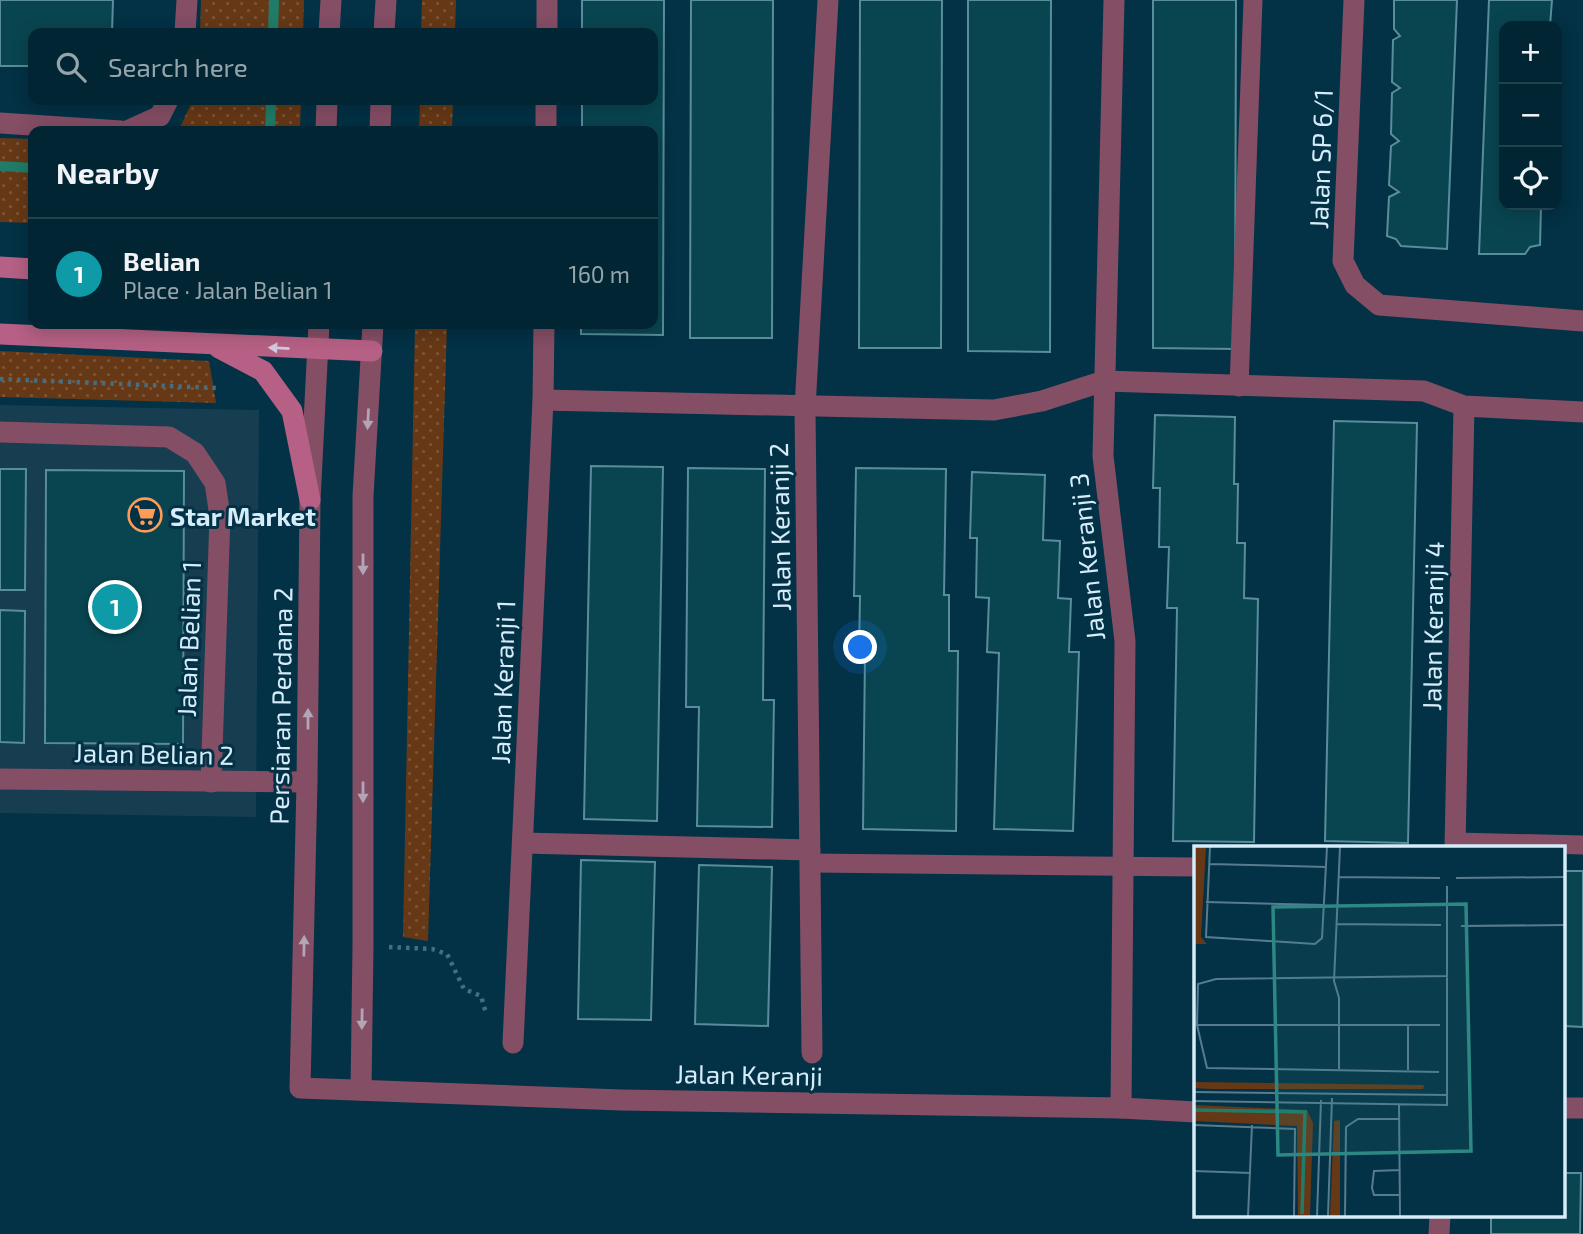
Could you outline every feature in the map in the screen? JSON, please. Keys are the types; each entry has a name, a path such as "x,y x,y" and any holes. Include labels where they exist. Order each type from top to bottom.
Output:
{"street":[{"path":"185,28 187,0"},
{"path":"329,28 331,0"},
{"path":"384,28 386,0"},
{"path":"547,0 547,28"},
{"name":"Jalan Keranji 2","path":"813,1053 805,408 828,0"},
{"name":"Jalan Keranji 3","path":"1114,0 1103,456 1125,640 1121,1108"},
{"name":"Jalan SP 6/1","path":"1354,0 1343,261 1354,285 1379,305 1583,321"},
{"path":"326,126 327,105"},
{"path":"380,126 381,105"},
{"path":"546,105 546,126"},
{"path":"135,126 164,108"},
{"path":"0,123 45,126"},
{"path":"0,267 28,269"},
{"name":"Persiaran Perdana 2","path":"300,1088 310,500 319,329"},
{"path":"361,1090 363,496 373,329"},
{"name":"Jalan Keranji 1","path":"513,1043 543,400 544,329"},
{"path":"0,334 372,351"},
{"path":"213,345 263,371 292,411 310,500"},
{"path":"543,400 805,408 994,410 1042,401 1104,381 1423,391 1464,406 1583,412"},
{"name":"Jalan Keranji 4","path":"1455,845 1464,406"},
{"name":"Jalan Belian 1","path":"0,432 169,437 195,453 215,483 220,516 211,782"},
{"name":"Jalan Belian 2","path":"0,779 307,782"},
{"path":"523,843 810,857"},
{"name":"Jalan Keranji","path":"300,1088 621,1100 1121,1108 1194,1112"},
{"path":"1439,1234 1440,1216"}],"lane":[{"path":"1240,387 1253,0"},
{"path":"1455,845 1583,845"},
{"path":"810,857 1194,867"}],"path":[{"path":"0,379 217,388"},
{"path":"363,946 432,949 447,954 464,989 481,996 486,1014 499,1036 513,1043"}],"shaded area":[{"path":"201,0 304,0 303,28 200,28"},
{"path":"422,0 456,0 455,28 421,28"},
{"path":"191,105 301,105 300,126 181,125"},
{"path":"420,105 453,105 452,126 419,126"},
{"path":"0,138 28,139 28,223 0,222"},
{"path":"415,329 447,329 428,941 403,937"},
{"path":"0,351 209,361 216,403 0,397"},
{"path":"0,405 259,410 256,817 0,813"}],"building":[{"path":"0,0 113,0 112,28 28,28 28,66 0,66"},
{"path":"582,0 664,0 663,335 581,334 581,329 658,329 658,126 582,126 582,105 658,105 658,28 582,28"},
{"path":"691,0 773,0 772,338 690,338"},
{"path":"860,0 942,0 941,348 859,348"},
{"path":"968,0 1051,0 1050,352 968,351"},
{"path":"1153,0 1236,0 1235,349 1153,348"},
{"path":"1394,0 1457,0 1447,249 1401,246 1396,239 1387,236 1389,197 1399,192 1389,185 1391,146 1399,141 1391,134 1392,93 1400,88 1392,82 1393,40 1400,36 1394,29"},
{"path":"1489,0 1552,0 1550,21 1499,21 1499,210 1541,210 1540,245 1530,247 1525,254 1479,254"},
{"path":"1155,415 1235,417 1237,543 1245,543 1244,598 1258,599 1254,842 1173,841 1177,608 1167,608 1169,547 1159,547 1160,488 1153,488"},
{"path":"1334,421 1417,423 1408,843 1325,841"},
{"path":"591,466 663,467 657,821 584,819"},
{"path":"688,468 765,469 763,700 774,700 772,827 697,826 699,707 686,707"},
{"path":"856,468 946,469 944,595 949,595 949,651 958,651 956,831 863,829 865,653 859,653 860,596 854,596"},
{"path":"0,469 26,469 25,590 0,590"},
{"path":"46,470 184,471 183,744 45,743"},
{"path":"972,472 1045,475 1043,540 1060,541 1058,598 1071,599 1069,652 1079,652 1073,831 994,829 999,653 987,652 989,598 976,597 977,538 970,538"},
{"path":"0,610 25,611 24,743 0,742"},
{"path":"581,860 655,862 651,1020 578,1019"},
{"path":"699,865 772,867 768,1026 695,1024"},
{"path":"1566,871 1583,871 1583,1027 1566,1026"},
{"path":"1566,1173 1581,1173 1580,1234 1491,1234 1491,1216 1566,1216"}],"waterway":[{"path":"273,28 274,0"},
{"path":"270,126 271,105"},
{"path":"0,166 28,168"}],"place":[{"name":"Star Market","path":"145,515"},
{"name":"Belian","path":"115,607"}]}
